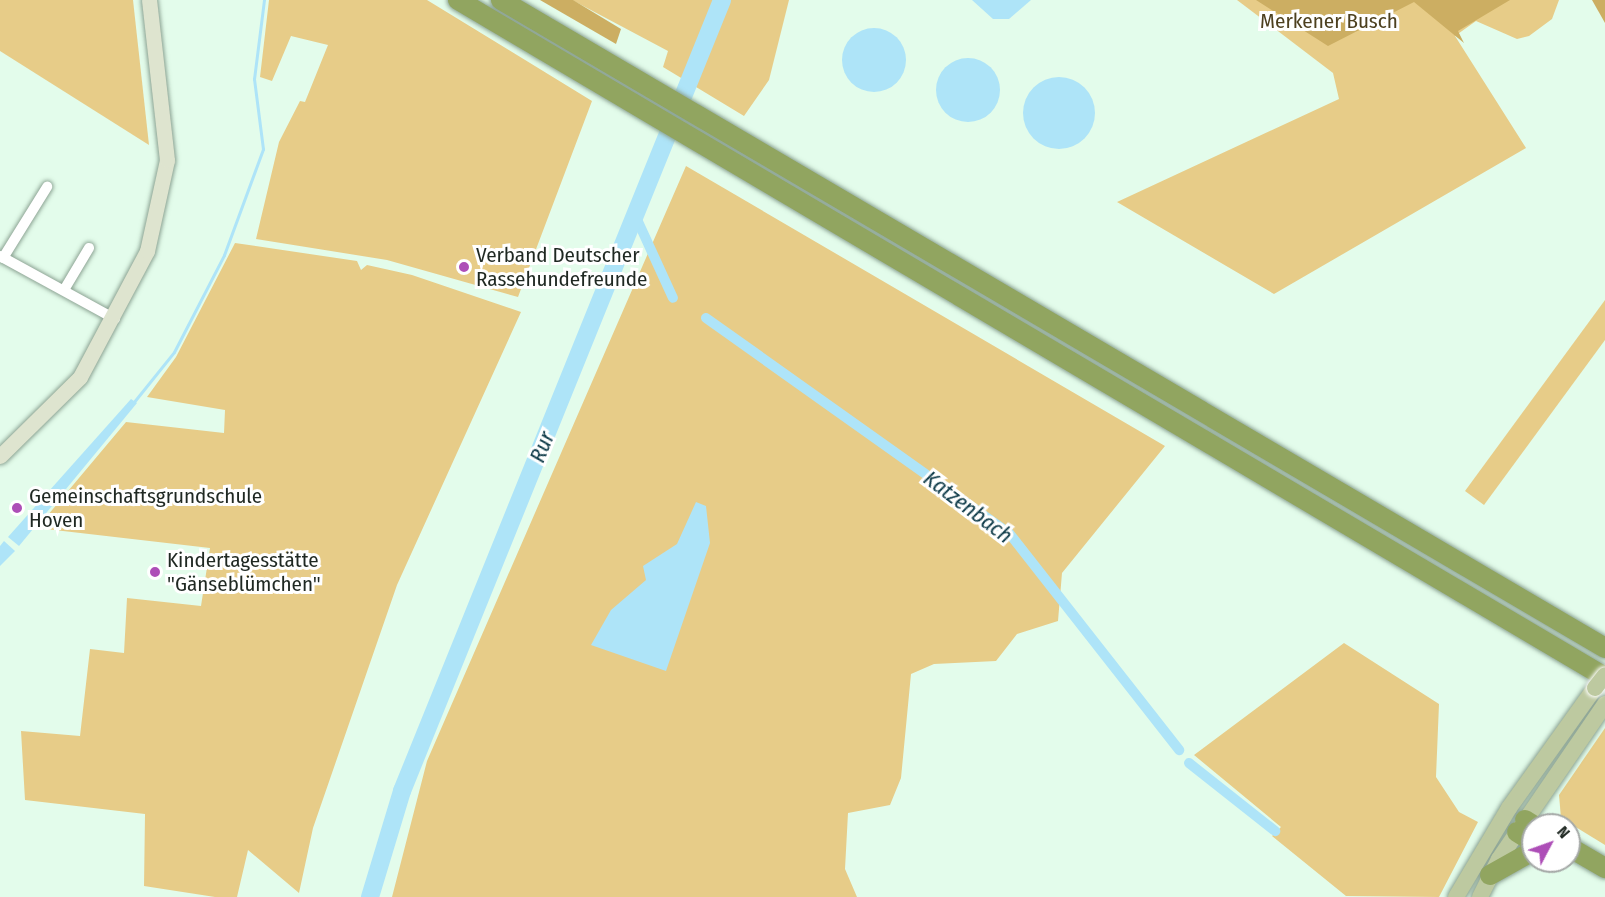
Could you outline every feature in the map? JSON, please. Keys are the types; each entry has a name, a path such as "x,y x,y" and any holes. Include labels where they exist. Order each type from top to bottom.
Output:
{"highway":[{"path":"458,0 1605,676"},
{"path":"501,0 1605,648"},
{"path":"1581,854 1605,868"},
{"path":"1490,875 1521,858"},
{"path":"1581,867 1605,880"}],"main road":[{"path":"0,456 81,377 115,319 147,251 166,170 148,0"},
{"path":"1456,897 1505,815 1583,703 1605,676"},
{"path":"1537,813 1601,709"},
{"path":"1505,815 1521,826"},
{"path":"1480,897 1490,875 1521,837"}],"street":[{"path":"47,188 2,257 115,319"},
{"path":"64,290 89,248"}],"green space":[{"path":"0,0 133,0 149,145 0,51"},
{"path":"269,0 427,0 592,101 518,297 387,260 256,239 279,142 300,101 305,102 328,45 291,36 272,81 260,77"},
{"path":"540,0 573,0 621,29 616,44"},
{"path":"572,0 789,0 769,80 744,116 663,67 668,51"},
{"path":"1237,0 1559,0 1552,19 1529,36 1517,39 1476,21 1455,36 1526,148 1274,294 1117,202 1339,99 1333,73"},
{"name":"Merkener Busch","path":"1256,0 1510,0 1458,31 1464,43 1414,2 1328,46"},
{"path":"1592,0 1605,0 1605,23"},
{"path":"686,166 1165,446 1062,573 1058,621 1017,634 996,661 934,664 911,674 901,778 890,805 848,813 845,869 857,897 392,897 427,761"},
{"path":"235,243 357,261 361,270 367,265 412,275 521,312 397,585 313,828 299,893 248,850 237,897 215,897 144,886 145,814 25,800 21,731 80,736 90,649 124,653 127,598 201,606 210,548 37,528 126,422 224,433 225,410 147,397 176,357"},
{"path":"1605,300 1605,340 1484,505 1465,491"},
{"path":"1344,643 1439,704 1436,777 1459,812 1478,822 1439,897 1346,896 1272,836 1281,827 1194,755"},
{"path":"1605,728 1605,845 1581,830 1581,813 1561,813 1559,795"}],"water":[{"path":"972,0 1031,0 1009,19 993,19"},
{"path":"874,28 886,30 897,37 904,48 906,60 904,72 897,83 886,90 874,92 862,90 851,83 844,72 842,60 844,48 851,37 862,30"},
{"path":"968,58 980,60 991,67 998,78 1000,90 998,102 991,113 980,120 968,122 956,120 945,113 938,102 936,90 938,78 945,67 956,60"},
{"path":"1059,77 1079,83 1089,93 1095,113 1089,133 1079,143 1059,149 1039,143 1029,133 1023,113 1029,93 1039,83"},
{"path":"131,399 137,403 19,546 8,537"},
{"path":"696,502 706,506 710,543 666,671 591,645 611,610 646,580 643,566 677,544"},
{"path":"4,541 15,551 0,566 0,546"}],"waterway":[{"path":"133,403 174,352 224,255 263,149 254,79 264,0"},
{"name":"Rur","path":"370,897 402,791 722,0"},
{"name":"Katzenbach","path":"635,215 673,298"},
{"name":"Katzenbach","path":"706,318 1009,533 1179,750"},
{"name":"Katzenbach","path":"1189,763 1275,831"}],"place":[{"name":"Verband Deutscher Rassehundefreunde","path":"464,267"},
{"name":"Gemeinschaftsgrundschule Hoven","path":"17,508"},
{"name":"Kindertagesstätte \"Gänseblümchen\"","path":"155,572"}]}
